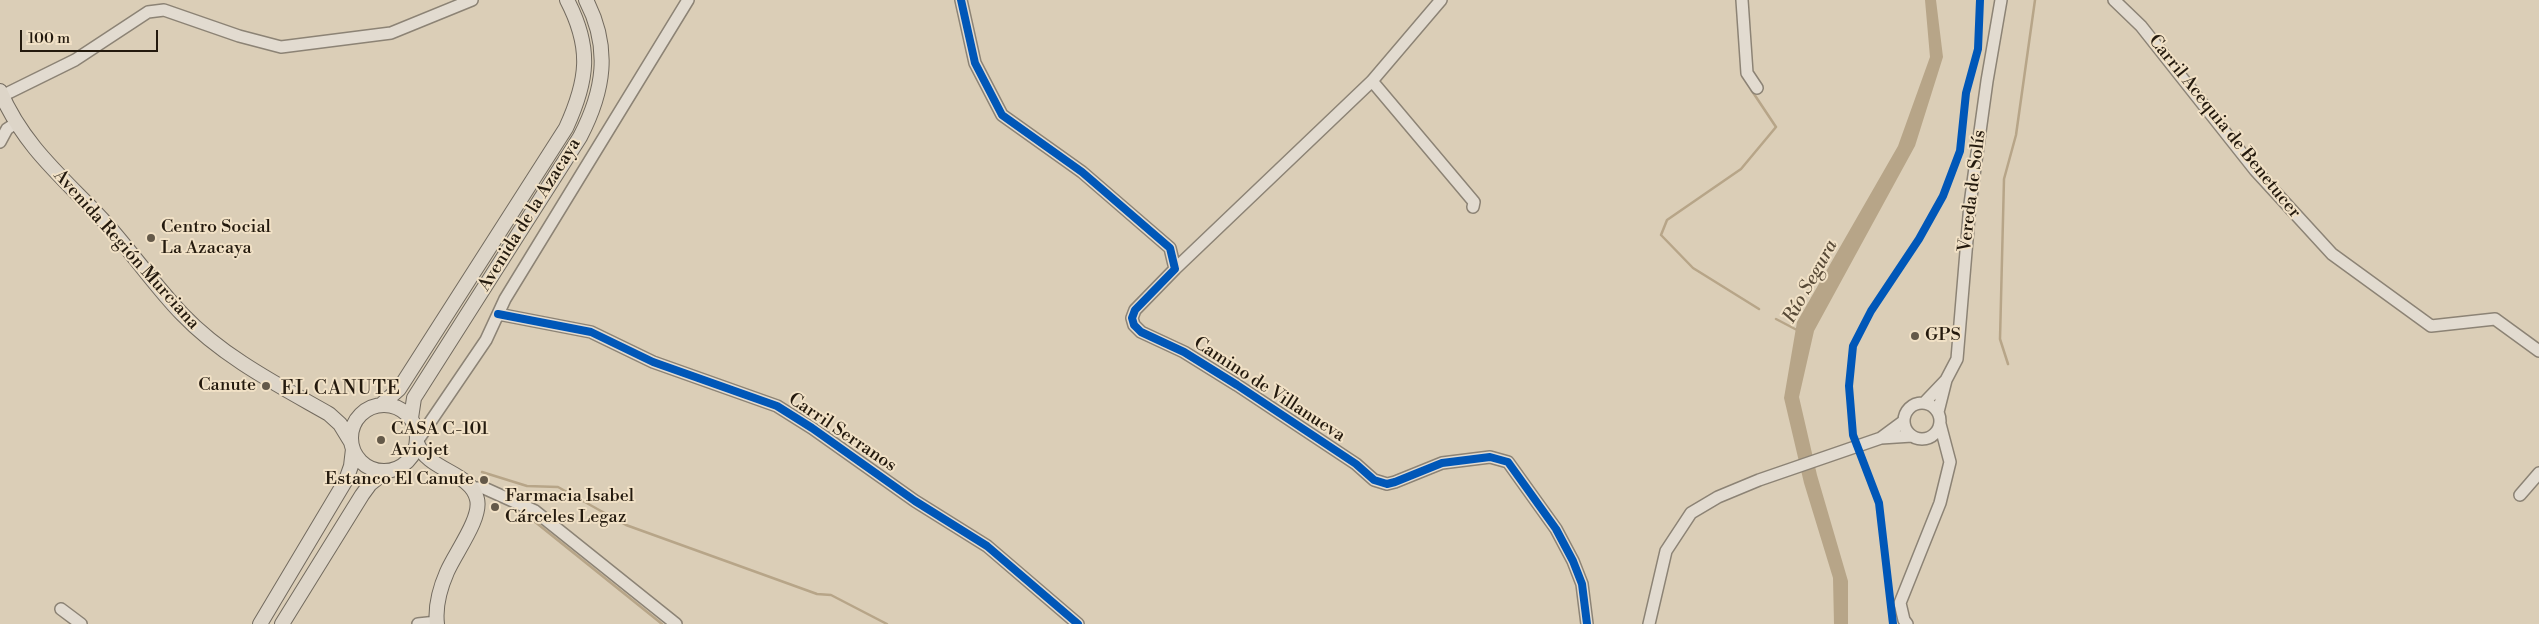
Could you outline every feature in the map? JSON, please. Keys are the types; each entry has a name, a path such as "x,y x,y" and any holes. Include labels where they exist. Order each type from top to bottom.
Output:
{"main road":[{"name":"Avenida de la Azacaya","path":"380,405 399,389 408,376 566,128 575,108 585,72 582,34 567,0"},
{"name":"Avenida de la Azacaya","path":"411,418 414,398 580,137 591,116 600,82 602,52 598,31 586,0"},
{"name":"Avenida Región Murciana","path":"1,93 16,123 42,158 110,228 193,325 246,366 329,414 340,424 352,445"},
{"path":"329,414 345,416 380,405 398,408 411,418 424,454 472,488 477,500 477,512 443,582 436,613 437,623"},
{"path":"260,624 346,480 351,466 353,427 367,410"},
{"path":"401,467 412,457 418,441"},
{"path":"352,445 365,466 386,472"},
{"path":"282,624 370,484 386,472 401,467 419,465 445,470"}],"street":[{"path":"1,93 75,60 148,12 164,10 239,36 280,47 391,33 472,0"},
{"path":"418,441 486,340 498,314 688,0"},
{"path":"961,0 975,63 1002,115 1082,172 1170,248 1175,269"},
{"path":"1175,269 1372,80 1441,0"},
{"path":"1742,0 1746,73 1757,88"},
{"name":"Vereda de Solís","path":"1924,403 1946,380 1957,359 1970,204 1987,81 2001,0"},
{"name":"Carril Acequia de Benetucer","path":"2114,0 2141,26 2255,170 2332,254 2431,326 2495,319 2539,351"},
{"path":"1372,80 1474,202 1473,206"},
{"path":"0,142 7,129 16,123"},
{"name":"Camino de Villanueva","path":"1175,269 1136,310 1132,318 1134,325 1141,332 1184,352 1237,385 1356,464 1374,480 1387,484 1395,482 1442,463 1490,457 1508,462 1556,530 1573,561 1582,584 1587,624"},
{"name":"Carril Serranos","path":"498,314 592,332 652,362 777,406 812,428 915,501 986,546 1078,624"},
{"name":"Vereda de Solís","path":"1939,418 1946,380"},
{"path":"1649,624 1666,551 1691,513 1718,497 1759,480 1851,450 1881,438 1904,420 1909,408 1924,403 1930,404 1939,418 1950,462 1940,503 1900,603 1904,620 1907,624"},
{"path":"1881,438 1912,436 1929,438 1934,435 1939,418"},
{"path":"1904,420 1905,426 1912,436"},
{"path":"1929,438 1950,462"},
{"path":"2520,495 2539,473"},
{"path":"472,488 484,488 536,511 676,624"},
{"path":"61,609 82,624"},
{"path":"418,624 437,623"}],"shaded area":[{"path":"1925,0 1936,0 1943,57 1915,146 1814,331 1799,397 1817,475 1848,581 1848,624 1834,624 1833,578 1804,483 1784,398 1797,322 1898,146 1930,57"}],"waterway":[{"path":"2008,364 2000,339 2004,179 2016,135 2035,0"},
{"path":"1741,61 1743,75"},
{"path":"1752,91 1776,127 1741,169 1667,220 1661,235 1693,268 1759,309"},
{"name":"Río Segura","path":"1776,319 1797,330"},
{"path":"482,472 527,486 558,487 626,525 817,594 831,595 887,624"},
{"path":"524,513 662,624"}],"cycle path":[{"path":"961,0 975,63 1002,115 1082,172 1170,248 1175,269 1135,310 1132,318 1134,325 1141,332 1184,352 1237,385 1356,464 1374,480 1387,484 1442,463 1490,457 1508,462 1556,529 1573,561 1582,584 1587,624"},
{"path":"1893,624 1879,503 1853,435 1849,386 1853,346 1871,311 1919,239 1943,196 1960,151 1966,93 1978,49 1980,0"},
{"path":"498,314 591,332 653,362 777,406 812,428 915,501 987,546 1078,624"}],"place":[{"name":"Centro Social La Azacaya","path":"151,238"},
{"name":"GPS","path":"1915,336"},
{"name":"Canute","path":"266,386"},
{"name":"CASA C-101 Aviojet","path":"381,440"},
{"name":"Estanco El Canute","path":"484,480"},
{"name":"Farmacia Isabel Cárceles Legaz","path":"495,507"}],"district":[{"name":"EL CANUTE","path":"341,389"}]}
